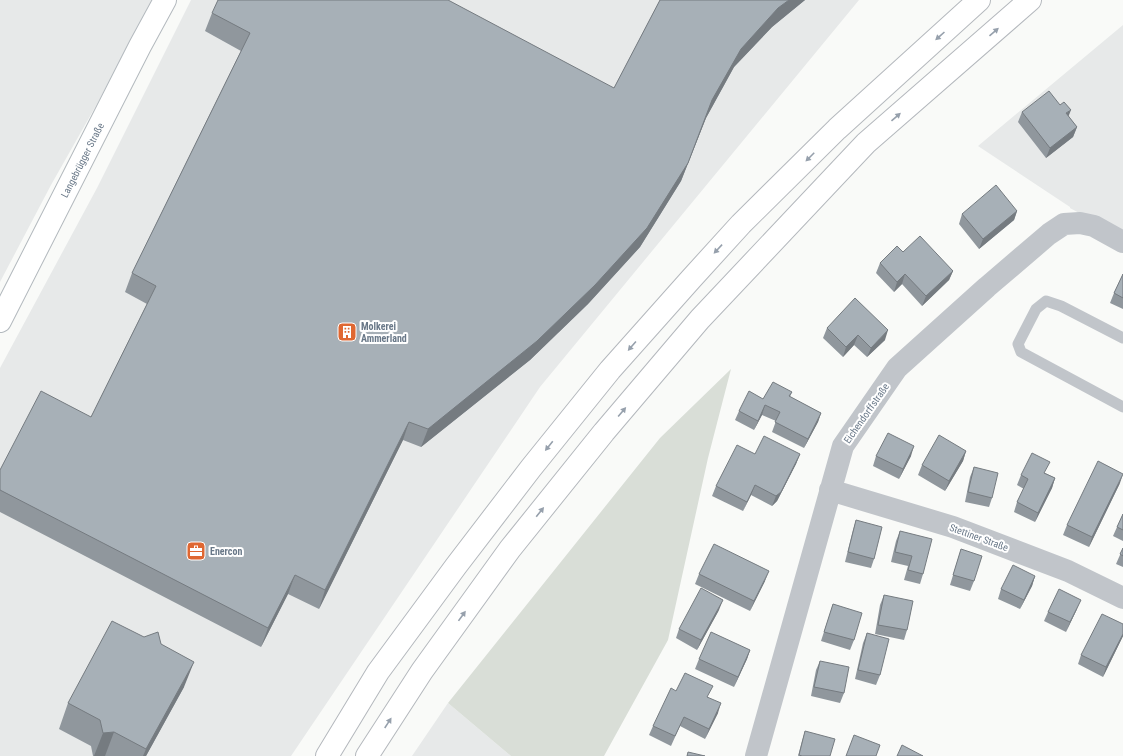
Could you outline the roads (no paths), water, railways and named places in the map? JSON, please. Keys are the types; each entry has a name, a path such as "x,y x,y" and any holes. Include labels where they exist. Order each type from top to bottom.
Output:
{"main road":[{"name":"Langebrügger Straße","path":"0,321 140,46 165,0"},
{"path":"326,756 378,672 530,468 610,370 741,224 837,129 979,0"},
{"path":"367,756 422,671 510,549 604,432 700,319 866,143 1030,0"}],"street":[{"name":"Eichendorffstraße","path":"756,756 843,446 897,368 982,292 1044,239 1064,224 1080,223 1094,226 1123,242"},
{"name":"Stettiner Straße","path":"830,490 953,527 1068,571 1123,598"}],"lane":[{"path":"1123,338 1061,306 1046,301 1036,309 1018,344 1021,352 1123,407"}],"place":[{"name":"Molkerei Ammerland","path":"347,332"},
{"name":"Enercon","path":"196,551"}]}
